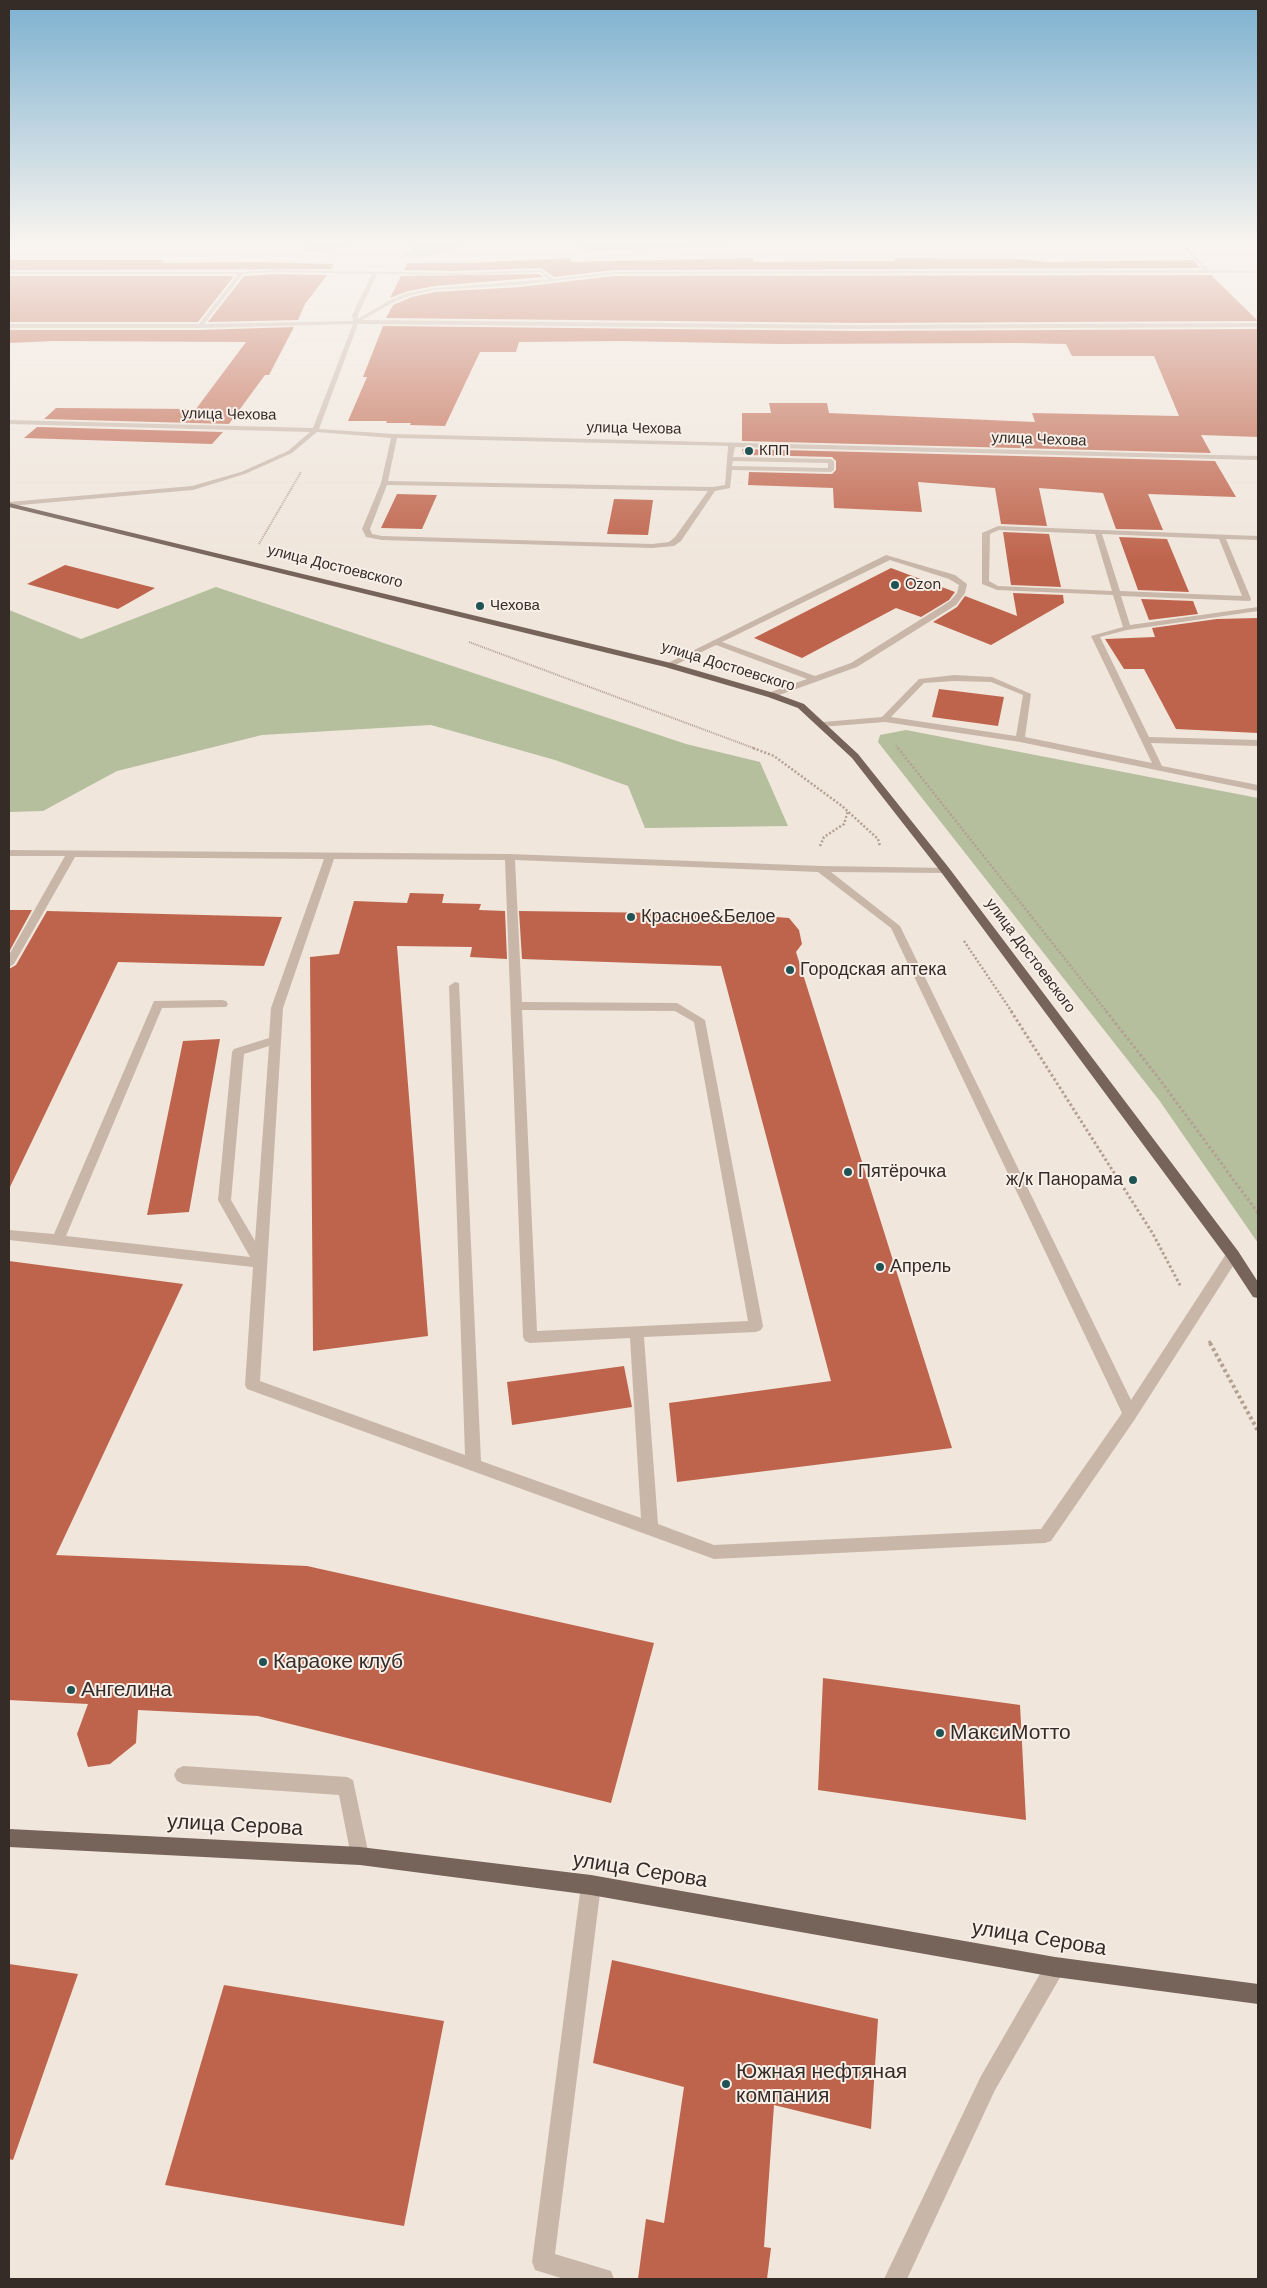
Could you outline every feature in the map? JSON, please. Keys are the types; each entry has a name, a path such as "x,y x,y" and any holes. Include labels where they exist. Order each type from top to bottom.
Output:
{"main road":[{"name":"улица Достоевского","path":"9,505 668,665 772,695 801,706 855,756 944,870 1233,1255 1258,1293"},
{"name":"улица Серова","path":"9,1838 360,1856 591,1885 1055,1967 1258,1994"}],"street":[{"path":"9,505 193,488 244,473 290,452 315,432 347,347"},
{"name":"улица Чехова","path":"9,422 298,429 315,432 394,436 1258,458"},
{"path":"394,436 384,483 366,529 369,535 382,538 652,546 671,544 678,539 713,489"},
{"path":"384,483 713,489 728,487 730,449 733,444"},
{"path":"729,459 831,461 831,470 729,468"},
{"path":"1222,537 1247,599 997,588 985,582 986,533 998,528 1258,538"},
{"path":"1098,532 1127,628"},
{"path":"668,665 889,557 952,577 962,584 960,593 953,603 854,665 772,695"},
{"path":"1160,768 1095,636 1127,628 1258,609"},
{"path":"716,642 815,679"},
{"path":"885,719 922,681 954,678 992,680 1027,694 1020,739"},
{"path":"823,725 885,719 1020,739 1258,788"},
{"path":"1146,740 1258,743"},
{"path":"9,853 510,857 822,869 944,870"},
{"path":"9,964 71,854"},
{"path":"330,856 277,1008 252,1385 714,1552 1045,1536 1130,1414 1233,1255"},
{"path":"510,857 516,1006 530,1336 756,1326 699,1020 677,1007 516,1006"},
{"path":"822,869 895,926 1130,1414"},
{"path":"455,986 473,1464"},
{"path":"58,1240 158,1004 222,1004"},
{"path":"261,1263 224,1200 238,1052 275,1040"},
{"path":"9,1235 261,1263"},
{"path":"637,1332 650,1529"},
{"path":"183,1775 347,1786 360,1856"},
{"path":"591,1885 543,2262 603,2279"},
{"path":"895,2279 988,2083 1055,1967"}],"path":[{"path":"258,545 319,442 315,432"},
{"path":"463,640 774,756 795,770 848,812 878,839 889,869"},
{"path":"874,720 1157,1076 1258,1213"},
{"path":"822,869 818,852 824,837 844,824 848,812"},
{"path":"959,934 1034,1045 1154,1234 1258,1431"}],"green space":[{"path":"216,587 686,744 760,762 788,826 645,828 628,786 555,760 431,725 262,735 117,771 43,811 9,812 9,610 81,639"},
{"path":"906,730 1258,798 1258,1243 1159,1100 878,742 880,735"}],"building":[{"path":"242,347 284,347 269,375 265,375 229,424 44,419 56,408 196,409"},
{"path":"375,347 518,347 516,352 480,352 445,426 386,423 387,421 348,421 367,377 363,377"},
{"path":"1067,347 1258,347 1258,437 1201,435 1211,453 742,441 742,413 771,413 769,403 827,403 829,413 1035,422 1032,413 1179,416 1154,356 1072,356"},
{"path":"37,427 223,432 212,444 24,438"},
{"path":"742,449 1215,461 1236,497 1148,494 1163,530 1116,529 1103,493 1039,488 1047,526 1001,524 995,488 918,482 922,512 834,508 833,488 748,485 749,472 832,474 836,470 836,461 832,457 750,455 743,454"},
{"path":"397,494 437,495 422,529 381,528"},
{"path":"614,499 653,500 648,535 607,534"},
{"path":"1003,532 1049,534 1061,587 1011,585"},
{"path":"1119,537 1167,539 1189,592 1138,590"},
{"path":"65,565 155,588 118,609 27,584"},
{"path":"891,568 955,592 949,600 921,617 896,608 802,658 754,638"},
{"path":"1013,593 1063,595 1064,603 991,645 933,622 957,607 965,596 1017,616"},
{"path":"1141,599 1193,601 1198,614 1149,620"},
{"path":"1258,618 1258,733 1176,729 1144,669 1124,669 1105,639 1155,637 1152,628 1217,619"},
{"path":"939,689 1004,697 998,726 932,717"},
{"path":"410,893 444,894 442,903 481,904 479,910 505,911 507,959 470,957 472,947 397,946 428,1336 313,1351 310,957 339,954 354,901 407,903"},
{"path":"9,910 32,910 9,952"},
{"path":"47,911 282,917 264,966 118,962 9,1189 9,969 16,965"},
{"path":"519,911 738,914 789,918 799,930 802,944 796,952 952,1448 677,1482 669,1403 831,1381 721,966 522,959"},
{"path":"220,1039 189,1212 147,1215 183,1041"},
{"path":"9,1261 183,1284 56,1555 307,1566 654,1643 611,1803 258,1716 138,1710 136,1743 110,1764 88,1767 77,1734 88,1704 9,1700"},
{"path":"624,1366 632,1407 512,1425 507,1382"},
{"path":"823,1678 1020,1705 1026,1820 818,1790"},
{"path":"612,1960 878,2019 871,2129 774,2105 764,2247 771,2248 767,2279 638,2279 646,2219 664,2223 684,2087 593,2063"},
{"path":"9,1964 78,1974 13,2160 9,2159"},
{"path":"224,1985 444,2021 404,2226 165,2185"}],"place":[{"name":"КПП","path":"749,451"},
{"name":"Ozon","path":"895,585"},
{"name":"Чехова","path":"480,606"},
{"name":"Красное&Белое","path":"631,917"},
{"name":"Городская аптека","path":"790,970"},
{"name":"Пятёрочка","path":"848,1172"},
{"name":"ж/к Панорама","path":"1133,1180"},
{"name":"Апрель","path":"880,1267"},
{"name":"Караоке клуб","path":"263,1662"},
{"name":"Ангелина","path":"71,1690"},
{"name":"МаксиМотто","path":"940,1733"},
{"name":"Южная нефтяная компания","path":"726,2084"}]}
